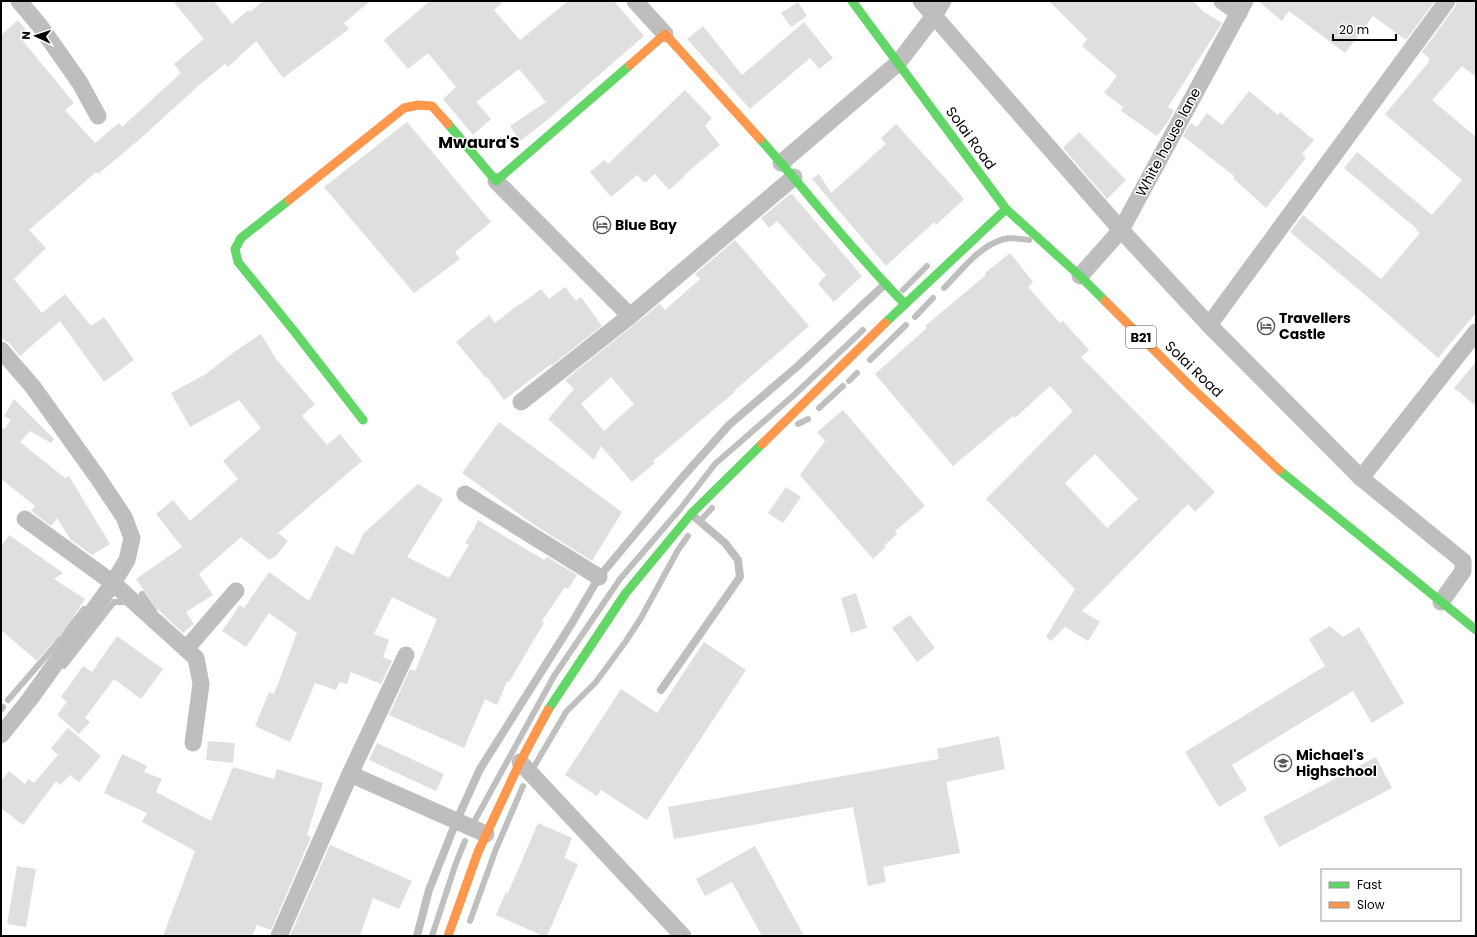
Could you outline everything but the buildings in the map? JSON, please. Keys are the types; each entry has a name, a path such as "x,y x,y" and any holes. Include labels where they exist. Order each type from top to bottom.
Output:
{"main road":[{"name":"Solai Road","path":"852,1 1006,209 1080,276 1191,387 1283,474 1476,630"},
{"path":"363,420 238,262 234,249 241,238 404,108 418,105 432,106 496,181 665,34 794,177 885,284 905,304"},
{"path":"448,936 478,852 520,762 552,702 625,594 691,514 905,304 1006,209"}],"street":[{"path":"19,1 40,26 80,83 98,116"},
{"path":"635,1 665,34"},
{"path":"921,1 1121,230 1209,325 1362,478 1463,561 1464,571 1440,602"},
{"path":"781,163 898,63 934,16 943,1"},
{"path":"1222,1 1242,7"},
{"path":"1209,325 1447,1"},
{"name":"White house lane","path":"1080,276 1121,230 1242,7"},
{"path":"521,402 630,316 794,177"},
{"path":"496,181 630,316"},
{"path":"1362,478 1476,332"},
{"path":"1,350 33,387 124,517 132,538 127,560 113,583 30,699 1,735"},
{"path":"465,494 599,577"},
{"path":"25,519 113,583 196,658 200,684 193,743"},
{"path":"186,648 236,591"},
{"path":"279,936 350,774 406,655"},
{"path":"520,762 683,936"},
{"path":"350,774 486,834"}],"lane":[{"path":"417,936 429,890 456,822 480,769 572,623 599,577 680,480 729,425 799,365 885,284"},
{"path":"661,690 740,577 738,560 725,542 691,514"}],"waterway":[{"path":"944,288 971,259 995,242 1007,238 1029,240"},
{"path":"903,290 927,266"},
{"path":"915,317 933,298"},
{"path":"870,360 906,325"},
{"path":"474,822 554,676 620,579 681,508 715,464 794,395 863,330"},
{"path":"849,381 857,373"},
{"path":"819,408 843,386"},
{"path":"798,424 808,419"},
{"path":"701,520 712,508"},
{"path":"535,765 566,712 596,682 626,641 641,618 678,550 688,536"},
{"path":"142,594 154,611"},
{"path":"64,666 114,602 124,602"},
{"path":"8,700 48,654 84,609"},
{"path":"470,921 496,849 523,786"},
{"path":"432,936 456,863 465,841"}],"traffic: fast":[{"path":"852,1 1006,209 1080,276 1105,301"},
{"path":"448,124 496,181 630,65"},
{"path":"760,139 849,243 905,304"},
{"path":"289,200 241,238 235,249 238,262 363,420"},
{"path":"885,323 1006,209"},
{"path":"548,710 625,594 691,514 762,444"},
{"path":"1279,470 1476,630"}],"traffic: slow":[{"path":"630,65 665,34 760,139"},
{"path":"289,200 404,108 418,105 432,106 448,124"},
{"path":"1105,301 1191,387 1279,470"},
{"path":"762,444 885,323"},
{"path":"448,936 478,852 520,762 548,710"}],"place":[{"name":"Blue Bay","path":"602,225"},
{"name":"Travellers Castle","path":"1266,326"},
{"name":"Michael's Highschool","path":"1283,763"}],"district":[{"name":"Mwaura'S","path":"479,142"}]}
